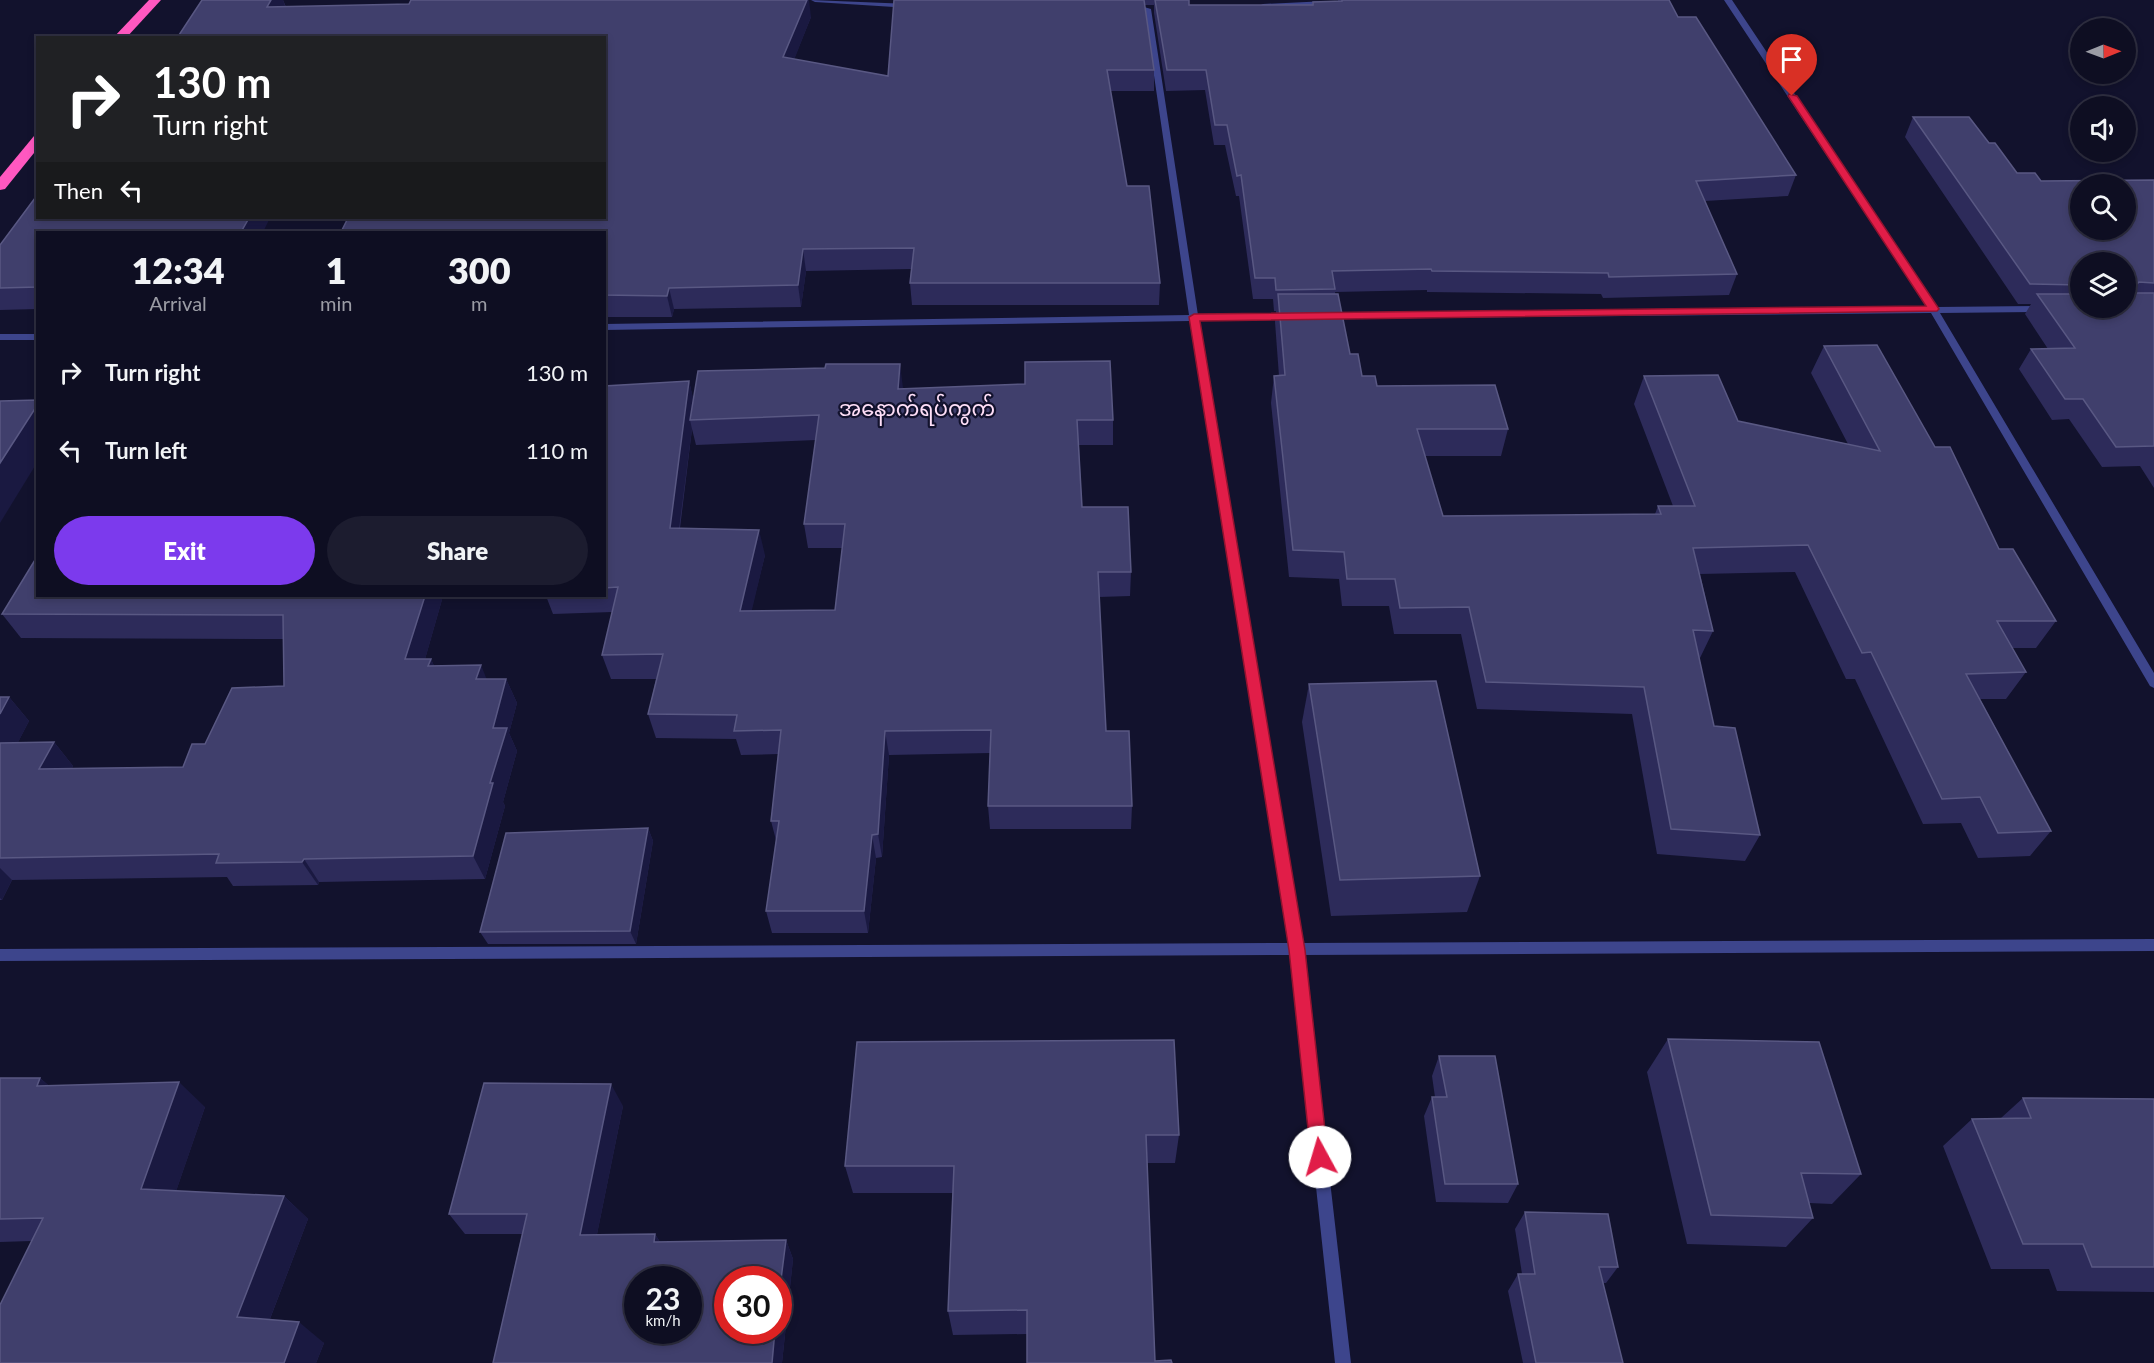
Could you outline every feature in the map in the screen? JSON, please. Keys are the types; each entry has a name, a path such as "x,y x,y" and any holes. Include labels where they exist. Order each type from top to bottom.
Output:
{"highway":[{"path":"121,36 155,0"},
{"path":"0,186 36,141"}],"street":[{"path":"815,0 922,6"},
{"path":"1728,0 1933,309 2154,683"},
{"path":"1255,6 1336,3"},
{"path":"1147,9 1194,317 1297,950 1343,1363"},
{"path":"1313,316 2061,309"},
{"path":"606,327 1301,316"},
{"path":"0,338 36,337"},
{"path":"0,955 2154,945"}],"building":[{"path":"202,0 271,0 267,7 409,4 411,0 807,0 783,57 888,76 894,0 1144,0 1154,70 1107,70 1127,186 1149,186 1160,283 910,283 914,248 803,249 798,285 669,288 667,296 606,295 606,231 342,231 348,219 606,219 606,36 178,36"},
{"path":"1155,0 1189,0 1189,5 1313,5 1313,2 1342,0 1669,0 1678,17 1696,17 1796,175 1696,181 1737,274 1609,277 1608,273 1432,271 1431,269 1332,271 1335,289 1276,290 1275,278 1255,278 1241,175 1237,176 1227,125 1215,125 1206,70 1167,70"},
{"path":"1913,117 1969,117 1989,143 1995,143 2017,173 2035,173 2041,181 2070,181 2070,240 2136,240 2136,180 2154,180 2154,283 2139,282 2136,285 2136,252 2070,252 2070,285 2030,284"},
{"path":"36,197 36,219 248,219 242,231 36,231 36,287 0,288 0,245"},
{"path":"2136,293 2154,293 2154,446 2116,447 2083,399 2065,399 2031,349 2075,348 2037,294 2070,294 2070,318 2136,318"},
{"path":"1278,294 1338,294 1350,354 1358,354 1362,376 1375,376 1377,386 1495,385 1508,429 1417,429 1443,516 1661,514 1658,506 1695,506 1644,376 1718,375 1738,421 1880,451 1824,346 1877,345 1935,447 1950,447 1999,549 2013,549 2056,621 1997,621 2026,672 1966,674 2051,831 1998,833 1980,797 1942,799 1871,652 1862,653 1808,545 1693,548 1713,631 1693,630 1714,726 1735,728 1760,835 1671,829 1644,687 1486,682 1469,607 1400,608 1395,579 1347,579 1344,552 1293,550 1274,376 1285,375"},
{"path":"1110,361 1113,420 1077,420 1082,507 1128,507 1131,572 1098,572 1106,731 1129,731 1132,806 988,806 991,730 885,731 878,834 872,835 864,911 766,911 779,821 771,821 781,730 734,731 737,715 648,714 663,654 602,655 618,587 606,588 606,386 689,381 670,528 759,530 740,611 835,610 845,524 804,524 819,415 690,420 698,371 825,368 826,364 900,364 898,389 1025,384 1025,362"},
{"path":"36,400 36,407 0,463 0,401"},
{"path":"36,558 36,597 425,597 405,659 431,659 428,666 481,665 476,679 506,679 493,728 507,728 490,783 493,783 473,856 216,863 219,854 0,858 0,743 54,742 39,769 183,767 192,744 205,744 232,688 284,686 283,615 2,614"},
{"path":"1436,681 1480,876 1340,880 1309,684"},
{"path":"0,697 9,697 0,714"},
{"path":"648,828 630,931 480,932 506,833"},
{"path":"1668,1039 1819,1042 1861,1174 1801,1173 1813,1218 1711,1215"},
{"path":"1174,1040 1179,1135 1146,1135 1155,1361 1171,1360 1172,1363 1027,1363 1027,1310 948,1311 954,1166 845,1166 857,1042"},
{"path":"1439,1056 1495,1056 1518,1184 1445,1184 1432,1097 1447,1097"},
{"path":"0,1078 40,1078 37,1086 179,1082 141,1189 284,1196 237,1317 299,1322 284,1363 0,1363 0,1305 43,1218 0,1219"},
{"path":"484,1083 611,1084 580,1235 655,1234 654,1242 786,1240 783,1266 714,1266 714,1344 774,1344 772,1363 493,1363 527,1214 449,1214"},
{"path":"2023,1098 2154,1099 2154,1267 2092,1267 2083,1244 2023,1244 1972,1119 2031,1118"},
{"path":"1525,1212 1608,1214 1618,1267 1599,1267 1623,1363 1536,1363 1518,1274 1535,1274"}],"district":[{"name":"အနောက်ရပ်ကွက်","path":"917,407"}],"route":[{"path":"1320,1157 1297,950 1194,317 1933,309 1792,96"}]}
